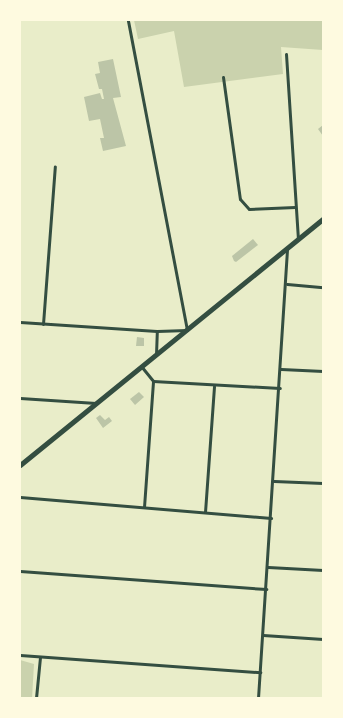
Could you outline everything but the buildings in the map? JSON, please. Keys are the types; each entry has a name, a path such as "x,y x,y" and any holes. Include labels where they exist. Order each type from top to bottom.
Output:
{"main road":[{"path":"20,465 323,219"}],"street":[{"path":"20,322 157,331 187,330 128,20"},
{"path":"286,54 298,239"},
{"path":"224,77 240,199 249,209 295,207"},
{"path":"43,324 56,166"},
{"path":"258,698 287,284 287,248"},
{"path":"287,284 323,287"},
{"path":"156,355 157,331"},
{"path":"142,366 153,381 144,507"},
{"path":"281,369 323,371"},
{"path":"153,381 214,386 280,388"},
{"path":"205,512 214,386"},
{"path":"20,398 96,403"},
{"path":"274,481 323,483"},
{"path":"20,497 271,518"},
{"path":"268,567 323,570"},
{"path":"20,571 266,588"},
{"path":"263,636 323,639"},
{"path":"20,655 260,672"},
{"path":"36,698 40,657"}],"green space":[{"path":"134,20 323,20 323,50 281,47 283,74 184,87 174,31 138,39"},
{"path":"20,660 34,664 32,698 20,698"}]}
